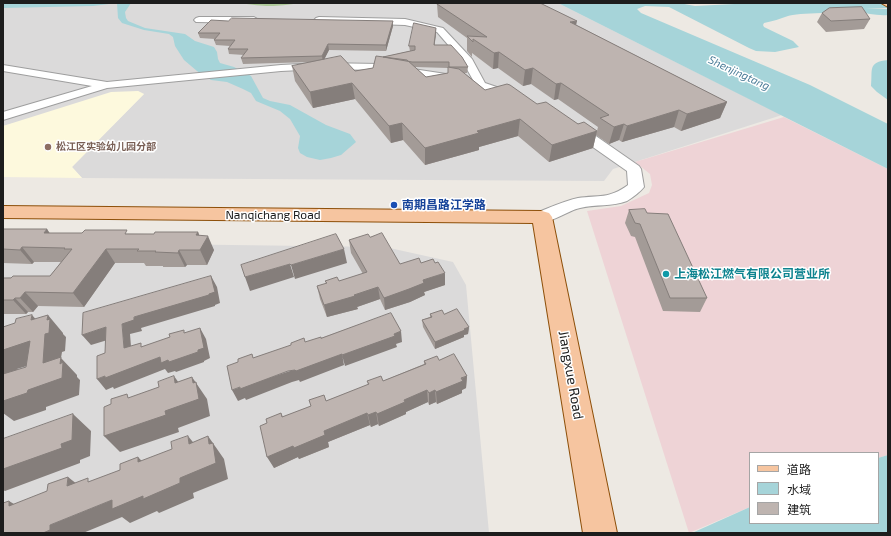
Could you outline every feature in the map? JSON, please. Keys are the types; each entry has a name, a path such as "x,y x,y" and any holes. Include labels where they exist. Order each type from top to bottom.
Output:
{"main road":[{"name":"Nanqichang Road","path":"3,212 542,217"},
{"name":"Jiangxue Road","path":"542,217 600,532"}],"street":[{"path":"199,20 261,20"},
{"path":"308,20 406,22 440,30 468,62 481,85"},
{"path":"3,116 106,85 200,77 248,71 321,66 380,67 446,77 481,85 524,102"},
{"path":"3,68 106,85"},
{"path":"542,217 578,203 605,201 622,197 636,187 634,169 565,121"}],"shaded area":[{"path":"3,3 558,3 782,115 613,169 604,181 82,178 72,167 144,94 138,91 3,126"},
{"name":"松江区实验幼儿园分部","path":"138,91 144,94 72,167 82,178 3,177 3,126 111,92"},
{"path":"784,117 888,169 888,455 879,458 879,452 749,452 749,507 689,533 587,211 621,206 649,193 652,185 650,174 635,162"},
{"path":"3,242 385,247 453,262 466,285 489,533 3,533"}],"green space":[{"path":"240,3 300,3 270,6"}],"water":[{"path":"3,3 117,3 93,6 3,8"},
{"path":"117,3 131,3 125,12 128,21 145,28 185,34 195,41 214,47 220,63 234,67 251,76 263,98 290,105 326,125 350,134 356,142 341,155 331,158 320,160 307,157 300,153 298,148 300,136 290,119 280,111 256,101 251,93 227,82 211,80 197,71 184,60 175,46 173,37 169,34 144,30 122,23 118,18"},
{"name":"Shenjingtang","path":"558,3 679,3 695,6 754,3 868,3 865,4 865,8 888,9 888,15 857,12 810,13 788,16 764,23 764,27 793,41 799,47 775,52 756,51 669,7 645,6 637,9 641,13 810,85 888,124 888,169"},
{"path":"888,60 888,100 871,86 872,68 881,61"},
{"path":"888,455 888,533 692,533 749,507 749,524 879,524 879,458"}],"building":[{"path":"540,3 577,21 570,22 727,102 687,114 679,110 627,126 624,124 614,127 600,118 609,115 561,83 556,84 533,68 525,70 499,52 494,53 473,39 473,42 467,36 487,37 437,4"},
{"path":"862,7 870,19 831,21 822,13 829,8"},
{"path":"232,18 393,21 386,45 328,44 322,56 241,58 248,49 228,49 235,40 214,40 220,33 198,33 211,20 228,21"},
{"path":"414,23 436,28 434,45 451,45 462,57 468,67 449,67 449,62 412,62 383,57 415,50 415,46 409,46"},
{"path":"341,56 355,71 373,68 376,56 407,60 426,77 448,73 448,67 459,69 485,90 507,84 510,85 537,104 546,102 578,124 584,122 597,131 552,145 520,119 477,131 479,133 425,148 402,123 389,126 352,83 310,92 292,66"},
{"path":"645,209 647,213 668,214 707,298 670,298 640,224 635,223 629,210"},
{"path":"4,229 47,229 44,233 82,233 85,230 127,230 125,234 198,232 196,235 208,236 200,250 179,250 178,253 137,251 139,249 106,249 73,293 25,292 20,298 3,300 3,278 11,278 13,276 50,276 72,249 22,247 20,250 3,249"},
{"path":"382,233 400,264 419,258 421,263 433,259 435,263 438,262 445,273 423,280 424,283 384,298 378,287 354,295 355,296 324,305 317,286 327,283 325,281 337,277 339,281 367,272 349,240 368,234 370,237"},
{"path":"336,234 344,249 245,277 241,265"},
{"path":"211,276 215,292 134,317 134,320 122,324 124,348 141,343 141,347 170,337 169,334 184,330 184,333 200,328 204,348 198,350 198,352 169,362 168,360 161,363 160,357 105,378 105,376 97,379 97,356 105,353 106,327 82,335 83,313"},
{"path":"457,309 469,327 435,342 422,320 432,317 430,314 442,310 444,314"},
{"path":"391,313 401,331 394,334 395,336 296,371 288,371 240,389 240,387 232,390 227,366 238,362 238,359 252,354 253,358 291,345 291,343 304,338 305,342 321,338"},
{"path":"32,315 31,320 48,315 47,320 50,319 49,333 45,334 43,363 61,357 60,364 63,362 62,378 28,390 27,393 3,401 3,374 26,367 30,341 3,350 3,327 15,323 16,319"},
{"path":"454,354 467,376 461,378 463,381 436,392 435,390 429,393 427,390 404,400 405,402 377,414 376,412 368,415 367,413 324,431 325,435 267,457 260,426 267,423 266,419 281,413 282,417 311,406 309,400 324,395 326,401 369,384 367,381 381,376 383,381 426,364 424,361 437,356 439,360"},
{"path":"174,376 175,383 192,377 193,383 196,382 199,399 165,411 166,415 104,436 104,407 111,404 111,399 127,394 128,398 159,387 158,382"},
{"path":"73,414 72,440 61,444 62,448 3,469 3,439"},
{"path":"188,436 189,444 208,436 209,444 213,443 216,463 180,478 180,483 143,499 143,496 112,509 112,500 50,525 50,530 43,533 3,533 3,503 9,501 9,506 47,491 48,484 68,477 67,486 88,478 88,482 120,470 120,464 138,457 138,462 172,449 171,442"}],"waterway":[{"path":"844,6 888,6"}],"place":[{"name":"松江区实验幼儿园分部","path":"48,147"},
{"name":"南期昌路江学路","path":"394,205"},
{"name":"上海松江燃气有限公司营业所","path":"666,274"}]}
